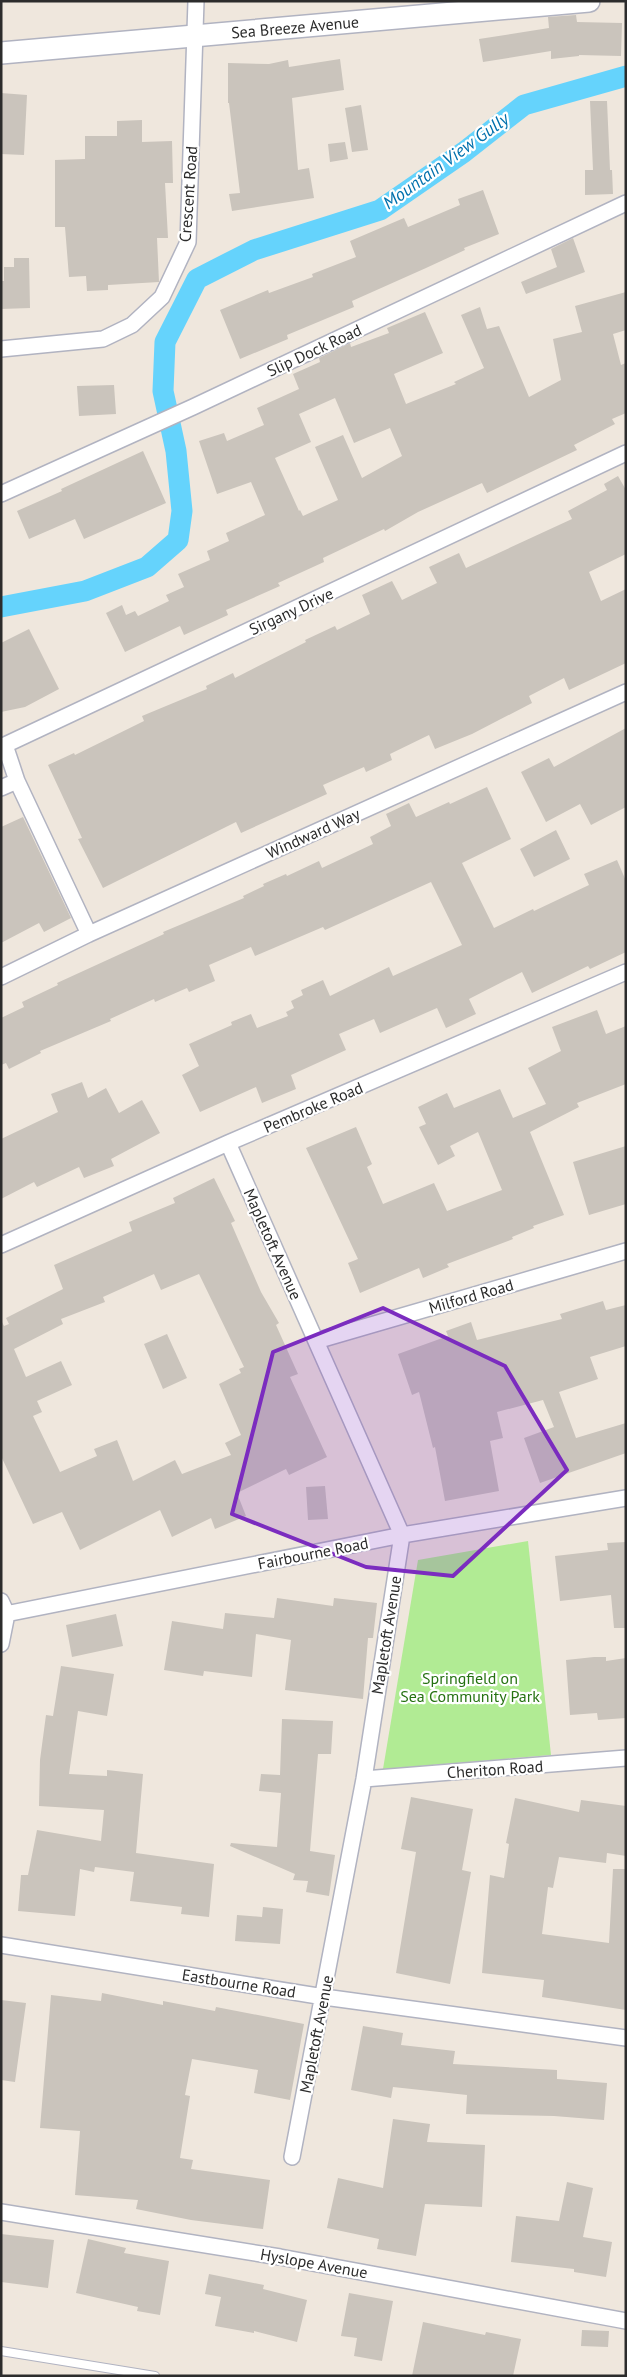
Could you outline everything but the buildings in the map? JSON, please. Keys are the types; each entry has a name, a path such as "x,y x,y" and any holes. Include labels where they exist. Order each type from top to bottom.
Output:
{"street":[{"name":"Crescent Road","path":"1,349 104,339 132,325 162,297 188,242 196,1"},
{"name":"Sea Breeze Avenue","path":"1,53 589,1"},
{"name":"Slip Dock Road","path":"1,494 157,424 626,203"},
{"name":"Sirgany Drive","path":"89,934 17,781 3,746 626,453"},
{"name":"Windward Way","path":"1,977 89,934 626,692"},
{"path":"1,788 17,781"},
{"name":"Pembroke Road","path":"1,1245 228,1143 626,972"},
{"name":"Mapletoft Avenue","path":"228,1143 402,1535 364,1779 292,2157"},
{"name":"Milford Road","path":"316,1341 626,1251"},
{"name":"Fairbourne Road","path":"3,1610 402,1535 626,1498"},
{"path":"1,1644 3,1610"},
{"name":"Cheriton Road","path":"364,1779 626,1758"},
{"name":"Eastbourne Road","path":"1,1945 324,1996 626,2038"},
{"name":"Hyslope Avenue","path":"1,2212 280,2257 626,2320"}],"lane":[{"path":"1,2351 155,2376"}],"highlighted area":[{"path":"383,1308 505,1366 567,1470 453,1576 366,1567 232,1514 273,1352"}],"green space":[{"name":"Springfield on Sea Community Park","path":"528,1541 551,1755 383,1769 418,1560"}],"waterway":[{"name":"Mountain View Gully","path":"1,607 85,591 147,567 178,540 182,511 176,451 163,391 165,342 197,279 254,250 380,210 464,152 524,105 626,76"}]}
